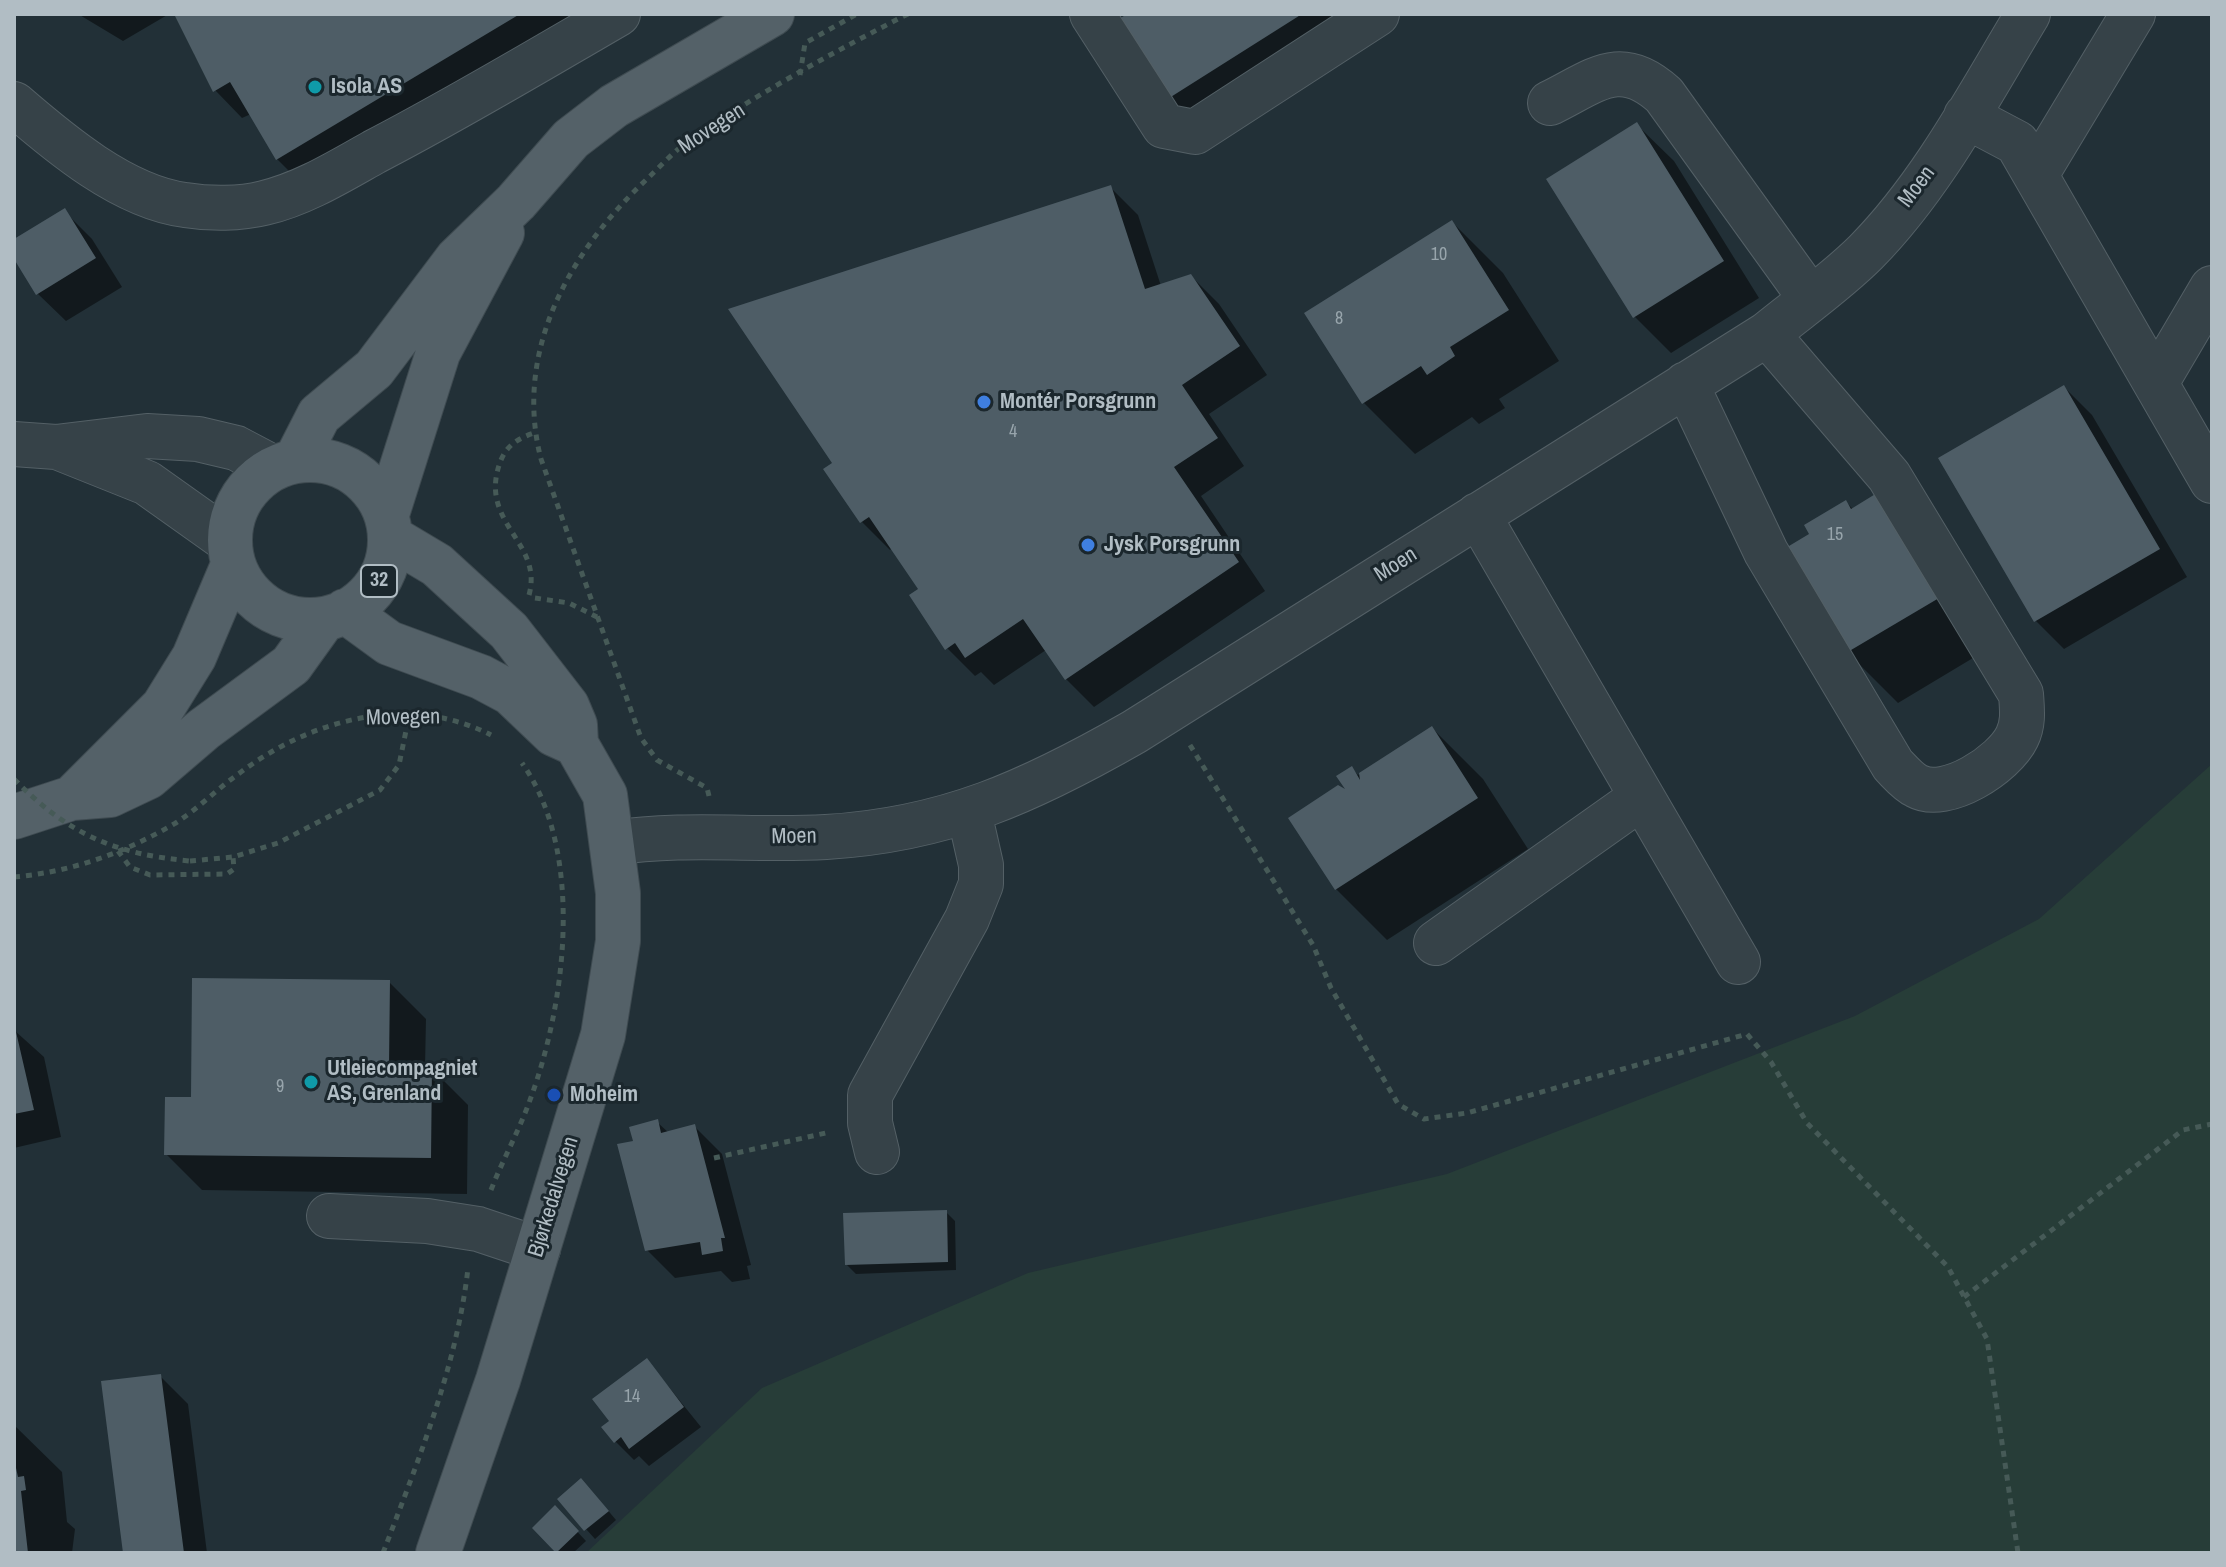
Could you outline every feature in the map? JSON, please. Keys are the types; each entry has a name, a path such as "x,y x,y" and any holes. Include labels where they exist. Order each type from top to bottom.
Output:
{"main road":[{"name":"32","path":"72,798 163,707 194,657 231,553 232,519 241,498 255,480 285,464 319,415 374,369 457,259 516,202 571,139 614,106 772,14"},
{"name":"32","path":"14,817 72,798 110,795 148,777 204,729 291,665 334,615 364,599 379,581 387,560 388,526 438,353 489,261 516,202"},
{"path":"285,464 319,459 341,465 361,477 376,494 388,526"},
{"name":"Bjørkedalvegen","path":"388,526 437,565 509,631 567,706 575,725 576,744 605,795 613,843 618,941 603,1035 498,1380 438,1553"},
{"path":"231,553 243,585 259,602 278,614 301,620 334,615"},
{"name":"Bjørkedalvegen","path":"334,615 389,643 481,677 511,693 554,734 576,744"}],"street":[{"path":"14,104 52,137 99,170 142,191 182,205 218,207 264,203 316,183 431,122 618,14"},
{"path":"1092,14 1164,126 1195,132 1377,14"},
{"name":"Moen","path":"613,843 676,837 826,837 908,828 969,812 1063,773 1167,711 1767,334 1867,251 1911,198 1966,116 2028,14"},
{"path":"2036,175 2133,14"},
{"path":"1550,103 1608,74 1645,78 1664,95 1811,299"},
{"path":"1966,116 2017,143 2212,481"},
{"path":"2156,383 2212,288"},
{"path":"1686,384 1766,552 1893,765 1917,787 1940,791 1958,787 2004,754 2017,738 2023,716 2021,694 1889,476 1767,334"},
{"path":"35,445 147,436 198,439 285,464"},
{"path":"35,445 147,483 231,553"},
{"path":"1478,515 1738,962"},
{"path":"1436,943 1642,797"},
{"path":"873,1137 870,1095 967,919 981,884 981,865 969,812"},
{"path":"329,1216 427,1221 478,1229 538,1249"}],"path":[{"path":"800,76 805,43 857,14"},
{"name":"Movegen","path":"713,808 707,788 657,760 641,738 534,433 540,346 570,269 625,199 685,143 908,14"},
{"path":"534,433 521,437 505,450 494,488 494,500 529,562 532,577 527,598 556,599 598,617"},
{"path":"1167,711 1313,945 1331,988 1398,1104 1424,1119 1467,1113 1747,1034 1771,1062 1807,1123 1948,1267 1987,1339 2018,1553"},
{"path":"14,779 41,807 91,840 153,858 190,861 233,857 278,843 380,790 399,765 409,716"},
{"name":"Movegen","path":"14,877 53,874 118,851 176,822 240,772 307,733 351,719 450,717 499,739"},
{"path":"383,1553 414,1472 457,1335 478,1229 499,1168 531,1099 546,1047 561,954 559,863 541,797 514,752"},
{"path":"118,851 130,867 150,875 227,874 234,869 233,857"},
{"path":"546,1047 554,1049"},
{"path":"1964,1297 2183,1130 2212,1124"},
{"path":"714,1158 873,1137"}],"green space":[{"path":"2212,764 2212,1553 586,1553 762,1388 1028,1273 1447,1174 1855,1016 2039,919"}],"building":[{"name":"Isola AS","path":"174,14 520,14 276,160 230,82 213,92"},
{"path":"1127,14 1302,14 1166,100 1116,21"},
{"path":"1637,122 1724,261 1633,318 1546,179"},
{"path":"1111,185 1145,289 1191,274 1240,346 1182,385 1218,438 1174,467 1239,562 1065,680 1023,619 965,658 955,643 945,650 909,595 918,589 869,517 860,523 823,469 832,463 728,309"},
{"path":"65,208 96,258 36,295 14,259 14,239"},
{"path":"1452,220 1509,310 1450,347 1455,356 1427,375 1421,366 1362,404 1304,313"},
{"path":"2064,385 2160,549 2034,622 1938,458"},
{"path":"1877,493 1939,598 1846,653 1784,549 1809,534 1804,525 1846,500 1851,509"},
{"path":"1432,726 1478,798 1335,890 1288,818 1338,785 1345,789 1336,776 1352,766 1360,780 1359,773"},
{"name":"Utleiecompagniet AS, Grenland","path":"192,978 390,980 389,1066 432,1066 431,1158 164,1155 165,1097 191,1097"},
{"path":"14,1023 34,1110 14,1114"},
{"path":"658,1119 661,1133 695,1124 725,1238 721,1238 723,1251 702,1255 700,1242 645,1251 617,1144 633,1141 629,1127"},
{"path":"947,1210 948,1262 845,1265 843,1213"},
{"path":"647,1358 684,1407 629,1449 621,1437 614,1443 601,1427 609,1421 592,1399"},
{"path":"161,1374 184,1553 123,1553 101,1381"},
{"path":"14,1459 18,1477 24,1476 26,1490 21,1491 28,1553 14,1553"},
{"path":"581,1478 609,1511 584,1531 557,1499"},
{"path":"555,1505 579,1531 556,1553 532,1528"}],"place":[{"name":"Isola AS","path":"315,87"},
{"name":"Montér Porsgrunn","path":"984,402"},
{"name":"Jysk Porsgrunn","path":"1088,545"},
{"name":"Utleiecompagniet AS, Grenland","path":"311,1082"},
{"name":"Moheim","path":"554,1095"}]}
